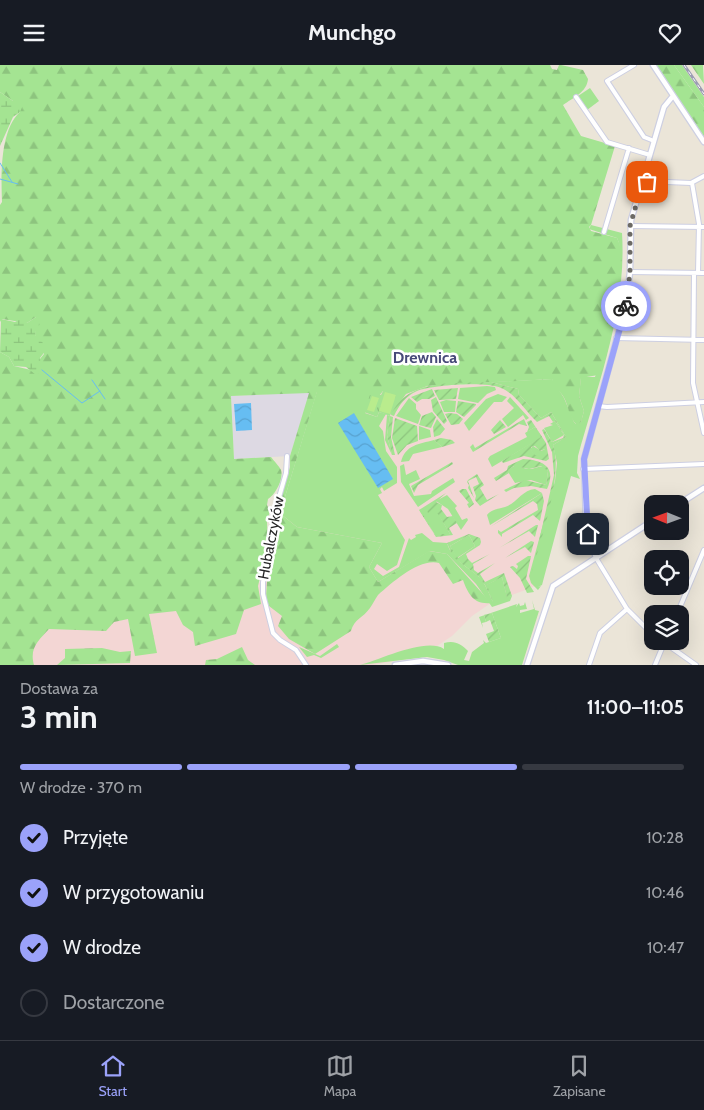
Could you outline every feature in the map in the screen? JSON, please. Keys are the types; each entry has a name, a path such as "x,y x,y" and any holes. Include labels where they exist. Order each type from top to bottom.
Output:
{"street":[{"path":"634,65 607,81 644,137 654,141"},
{"path":"653,65 704,142"},
{"path":"644,626 627,609 596,558 586,521 583,469 585,454 626,305 630,272 630,226 664,107 673,96"},
{"path":"576,97 607,142 650,155"},
{"path":"604,232 629,149"},
{"path":"643,181 692,183 704,175"},
{"path":"692,183 702,227 696,273 692,340 692,383 704,433"},
{"path":"630,226 702,227"},
{"path":"630,272 704,273"},
{"path":"616,338 704,340"},
{"path":"598,406 696,404 704,402"},
{"name":"Hubalczyków","path":"287,456 286,473 273,513 273,545 263,582 263,594 273,633 296,650 306,665"},
{"path":"583,469 704,464"},
{"path":"689,498 704,488"},
{"path":"527,665 548,599 557,582 644,526"},
{"path":"681,605 704,551"},
{"path":"588,665 600,633 627,609"},
{"path":"656,665 661,650"},
{"path":"675,650 696,665"},
{"path":"395,665 423,661 448,665"}],"shaded area":[{"path":"597,379 541,584 491,603 472,616 452,636 422,656 373,665 12,665 2,611 265,582 278,544 317,391"},
{"path":"310,392 290,456 234,459 231,396"}],"green space":[{"path":"0,65 550,65 552,69 557,70 559,65 561,65 583,70 588,79 585,88 563,105 581,136 615,146 589,227 591,231 617,238 621,250 621,267 616,305 598,375 581,378 579,396 584,411 581,422 577,425 574,422 563,396 552,379 317,392 281,510 282,515 297,527 382,543 369,567 378,582 429,551 447,554 491,603 476,600 467,590 463,580 453,584 439,563 431,562 415,567 399,578 378,595 367,611 356,621 351,631 315,654 289,639 278,626 282,616 269,606 266,598 267,582 276,543 275,523 277,510 290,467 290,456 309,393 231,396 234,459 271,457 280,468 282,474 278,486 268,499 267,505 270,511 267,522 268,545 258,586 261,604 244,610 236,634 195,646 193,632 183,625 176,611 149,614 157,653 135,656 128,619 114,622 106,631 49,629 34,649 34,665 0,665 0,352 9,357 14,366 31,370 44,354 35,335 36,317 27,323 2,319 0,322 0,205 2,202 3,154 5,141 13,120 20,112 13,101 0,92"},
{"path":"655,65 674,65 704,107 704,138"},
{"path":"674,65 682,65 704,97 704,107"},
{"path":"691,65 703,65 704,84"},
{"path":"590,88 599,101 587,110 578,96"},
{"path":"0,92 13,101 18,100 23,105 20,112 13,117 0,146"},
{"path":"591,225 622,233 620,290 616,318 578,456 577,473 580,479 571,476 542,585 538,587 541,586 538,590 531,583 529,576 555,481 557,463 553,445 566,437 551,412 541,418 519,395 518,389 491,382 552,379 564,398 574,422 576,424 581,422 584,411 579,396 581,377 595,377 606,344 617,294 620,260 617,238 589,229"},
{"path":"36,317 41,319 35,335 43,343 46,350 40,358 41,372 36,375 26,367 14,366 9,357 0,352 1,319 15,322 21,319 27,323"},
{"path":"491,382 518,389 519,395 541,418 551,412 566,437 553,445 556,458 553,491 531,576 554,475 552,452 542,430 544,429 552,442 563,438 564,435 555,421 553,422 549,416 537,422 516,398 501,388 472,384 417,391 403,401 394,416 391,415 399,403 409,394 421,388 448,383"},
{"path":"430,385 406,394 391,415 383,391 365,413 377,417 379,412 386,414 379,426 383,431 386,451 397,467 397,483 384,491 382,487 380,489 382,493 378,495 405,540 397,565 387,571 377,564 374,569 383,576 399,567 409,538 411,540 416,537 415,535 422,533 433,542 447,543 452,554 481,580 493,602 486,585 502,577 507,597 512,596 510,601 492,607 476,584 447,554 430,551 378,582 369,567 382,543 297,527 282,515 281,510 317,391"},
{"path":"495,387 496,390 487,394 478,403 458,399 460,388"},
{"path":"458,388 456,399 439,400 434,390"},
{"path":"432,389 435,396 429,399 422,399 417,402 411,397"},
{"path":"383,391 396,395 390,416 379,412 377,417 364,412 371,392 381,395"},
{"path":"385,392 396,395 390,414 379,411"},
{"path":"498,394 507,397 502,402 494,402 469,431 464,423 486,399"},
{"path":"372,396 379,398 374,412 367,410"},
{"path":"436,397 447,421 444,424 433,411 431,400"},
{"path":"510,397 529,418 526,420 523,415 508,427 502,419 514,408 507,401"},
{"path":"409,398 416,404 416,409 421,415 418,424 396,416"},
{"path":"446,400 456,401 455,412 444,412 440,402"},
{"path":"458,401 476,405 464,417 456,412"},
{"path":"432,412 436,417 431,428 419,425 422,416"},
{"path":"445,414 457,414 463,419 459,424 451,425"},
{"path":"387,415 390,416 387,435 392,455 385,440"},
{"path":"390,416 393,417 391,437 395,455 392,455 387,435"},
{"path":"395,418 417,426 418,441 407,445 398,455 392,438"},
{"path":"437,419 445,429 440,435 434,437 433,427"},
{"path":"524,419 527,426 519,424 473,452 470,447 473,444 475,448"},
{"path":"500,420 506,427 494,434 491,430"},
{"path":"531,420 546,443 549,459 546,461 524,456 503,463 502,461 541,437 535,427 527,432 529,427 527,422","holes":["535,446 540,451 545,449 545,455 535,455 531,450 531,447"]},
{"path":"555,421 564,435 552,442 544,428 553,425 550,424"},
{"path":"419,426 430,430 431,437 419,440"},
{"path":"535,427 542,437 492,467 488,459 490,456 527,437 525,433"},
{"path":"441,438 452,440 455,443 442,447 434,440"},
{"path":"434,440 442,447 413,454 409,461 401,462 406,452 413,446"},
{"path":"533,446 541,451 545,449 545,455 534,455 530,449"},
{"path":"523,459 537,461 546,466 550,475 547,489 531,486 514,488 506,492 504,490 525,480 546,485 548,471 541,466 529,469 514,466 508,470 509,473 496,481 494,478 507,470 508,466"},
{"path":"452,462 453,464 418,485 414,493 411,486"},
{"path":"404,464 406,475 416,470 420,479 409,484 414,496 431,494 432,491 453,478 455,482 418,507 401,482 400,466"},
{"path":"516,465 527,469 541,466 546,468 548,471 546,485 531,480 515,483 507,470"},
{"path":"477,474 484,485 480,488 487,500 499,494 480,506 475,500 476,496 473,487 479,484 476,477 468,481 474,498 467,482 468,480"},
{"path":"466,489 474,504 469,508 467,504 469,503 459,491"},
{"path":"535,489 542,493 490,525 487,515 489,513 509,505 530,490"},
{"path":"446,493 436,502 442,505 441,509 447,517 453,516 457,523 449,528 453,535 436,537 434,534 450,534 438,514 428,513 426,508 421,511 433,532 419,510"},
{"path":"542,493 544,501 540,521 533,515 502,534 502,537 498,533 498,530 501,532 538,510 537,504 533,501 490,527"},
{"path":"447,495 457,506 455,508 462,520 467,518 468,520 461,530 448,509 436,501"},
{"path":"426,507 438,513 450,534 435,535 420,511"},
{"path":"538,525 535,537 529,531 499,548"},
{"path":"469,534 480,538 480,545 466,554 468,559 472,563 490,554 473,564 474,570 478,573 495,563 480,574 485,582 504,573 512,596 507,598 502,577 487,585 493,602 485,585 478,576 453,557 447,543","holes":["469,535 475,546 458,558 450,546"]},
{"path":"469,535 475,546 457,558 450,546"},
{"path":"531,541 534,542 531,553 525,547 505,558"},
{"path":"531,556 526,579 534,592 527,593 520,578 510,567 513,566 517,569 518,566 516,564"},
{"path":"532,600 535,610 539,611 522,665 458,665 427,657 360,665 415,647 436,646 444,649 444,643 451,642 455,642 468,651 464,660 469,661 472,652 484,643 483,640 486,643 501,638 492,613 487,614 517,604 516,607 519,603 520,606 524,605 525,602 527,609 520,610 520,613 534,609"},
{"path":"492,613 501,638 489,642 486,634 494,631 490,620 486,622 484,615"},
{"path":"484,615 486,622 482,623 483,628 479,617"},
{"path":"337,644 339,647 321,658 314,655 307,657 299,647 320,656"},
{"path":"242,647 248,660 255,665 205,665 206,660 217,659"},
{"path":"102,648 120,652 131,651 130,663 57,665 65,658 65,649"}],"water":[{"path":"251,403 252,430 236,431 234,404"},
{"path":"354,413 393,479 378,488 338,423"}],"waterway":[{"path":"0,163 12,182"},
{"path":"0,179 18,184"},
{"path":"42,370 82,403 100,391"},
{"path":"92,380 105,399"}],"railway":[{"path":"684,65 704,94"}],"way so far":[{"path":"626,306 630,272 631,220 643,181 647,182"}],"district":[{"name":"Drewnica","path":"425,357"}],"route":[{"path":"588,534 584,497 584,459 626,306"}]}
